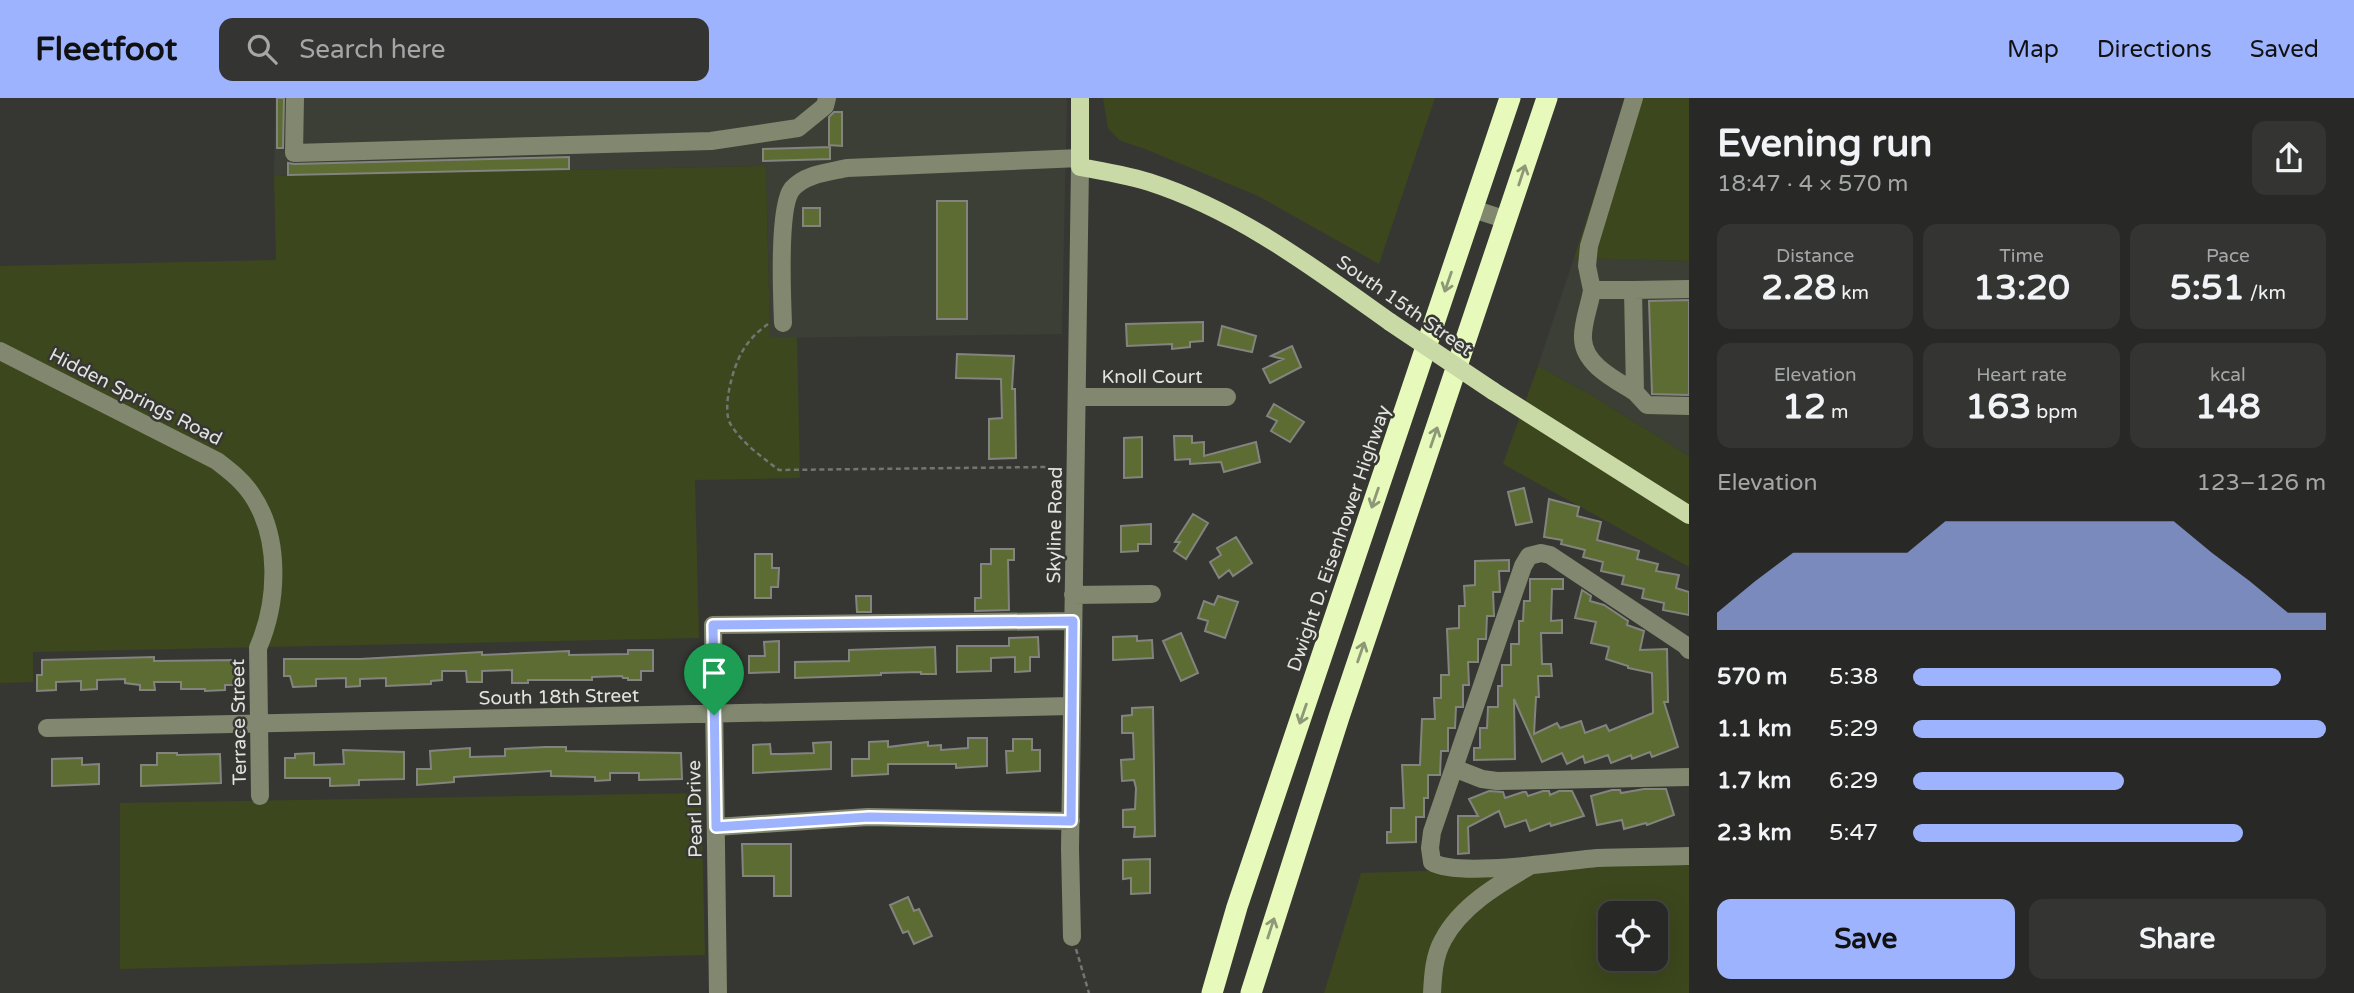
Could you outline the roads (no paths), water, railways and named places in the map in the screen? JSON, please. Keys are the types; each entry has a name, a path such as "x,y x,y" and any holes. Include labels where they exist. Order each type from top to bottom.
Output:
{"highway":[{"name":"Dwight D. Eisenhower Highway","path":"1212,993 1237,907 1510,98"},
{"path":"1251,993 1344,704 1547,98"}],"main road":[{"name":"Skyline Road","path":"1080,98 1080,162"},
{"name":"South 15th Street","path":"1080,162 1146,181 1208,205 1290,251 1493,391 1689,515"}],"street":[{"path":"295,98 295,153 711,141 797,128 825,106 827,98"},
{"path":"1634,98 1589,246 1587,266 1592,290 1583,340 1588,354 1603,373 1635,392 1647,405 1689,405"},
{"path":"783,319 782,257 786,203 792,189 811,176 847,168 1080,162"},
{"name":"Skyline Road","path":"1072,937 1073,595 1080,162"},
{"path":"1472,209 1507,220"},
{"path":"1592,290 1689,289"},
{"path":"1633,290 1635,392"},
{"name":"Hidden Springs Road","path":"0,351 205,454 235,474 252,495 265,521 271,547 271,601 266,629 258,648"},
{"name":"Knoll Court","path":"1077,397 1227,397"},
{"path":"1689,650 1550,555 1541,553 1529,556 1522,566 1432,832 1430,848 1432,862 1440,867 1454,869 1482,869 1600,858 1689,856"},
{"path":"1073,595 1152,594"},
{"name":"Pearl Drive","path":"718,993 713,625 1073,621"},
{"name":"Terrace Street","path":"258,648 260,796"},
{"name":"South 18th Street","path":"47,728 1072,706"},
{"path":"1454,768 1482,779 1497,780 1689,777"},
{"path":"716,827 869,817 1071,821"},
{"path":"1432,993 1435,962 1443,939 1459,918 1502,881 1536,863"}]}
